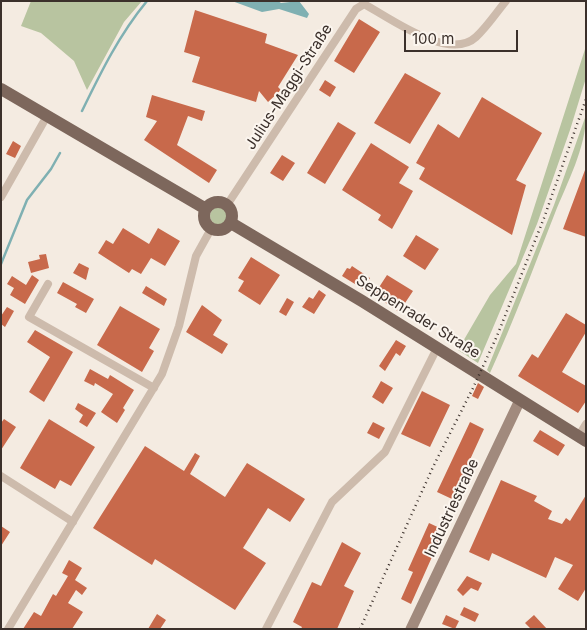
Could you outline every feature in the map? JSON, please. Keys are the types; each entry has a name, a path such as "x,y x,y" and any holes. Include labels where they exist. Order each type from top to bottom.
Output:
{"main road":[{"path":"1,90 206,209"},
{"path":"216,202 227,205 232,213 231,223 222,230 211,229 204,220 206,209 216,202"},
{"name":"Seppenrader Straße","path":"231,223 437,348 582,439"}],"street":[{"name":"Julius-Maggi-Straße","path":"227,205 356,9 364,4 431,41 445,45 463,44 476,38 506,1"},
{"path":"1,197 47,116"},
{"path":"8,629 154,388 179,326 200,246 211,229"},
{"path":"48,284 29,317 154,388"},
{"path":"266,629 332,502 385,452 437,348"},
{"name":"Industriestraße","path":"412,629 520,400"},
{"path":"582,439 586,424"},
{"path":"1,476 73,522"}],"green space":[{"path":"31,1 142,1 124,22 87,90 74,61 41,33 21,26"},
{"path":"586,46 586,78 570,130 537,224 478,363 458,350 490,295 516,264"},
{"path":"586,115 583,140 575,165 490,373 487,370 554,205"},
{"path":"219,207 227,212 228,216 223,224 219,225 211,220 210,216 215,208"}],"water":[{"path":"232,1 278,1 281,3 299,1 309,14 307,18 279,9 262,12"}],"building":[{"path":"195,10 267,34 265,43 298,55 278,87 281,90 268,102 259,91 256,102 192,82 200,57 184,52"},
{"path":"359,19 380,32 354,73 334,61"},
{"path":"405,73 441,93 410,144 374,123"},
{"path":"325,80 336,87 330,97 319,90"},
{"path":"152,95 205,111 202,121 188,116 177,145 217,170 209,183 144,140 157,121 146,117"},
{"path":"482,97 542,133 516,180 526,185 512,235 419,179 425,168 416,163 438,124 459,138"},
{"path":"338,122 356,133 325,184 307,173"},
{"path":"13,141 21,146 15,158 6,154"},
{"path":"371,143 409,167 399,183 413,191 392,229 378,220 381,215 342,190"},
{"path":"282,155 295,163 283,181 270,173"},
{"path":"586,170 586,237 563,229"},
{"path":"123,228 149,244 158,228 180,241 165,266 151,258 141,274 132,269 129,273 98,253 106,240 113,244"},
{"path":"416,235 439,249 425,270 403,256"},
{"path":"46,254 49,268 31,273 28,262 40,259 39,255"},
{"path":"251,257 280,275 260,305 238,291 244,281 238,278"},
{"path":"79,263 89,268 86,280 73,273"},
{"path":"352,266 370,278 363,289 342,276 347,268 350,269"},
{"path":"32,275 39,280 25,304 10,295 14,288 7,284 12,276 26,285"},
{"path":"387,275 413,291 399,312 374,295"},
{"path":"63,282 94,299 86,313 75,307 77,304 57,293"},
{"path":"146,286 167,299 164,306 142,293"},
{"path":"319,290 326,295 314,314 302,307 309,297 313,299"},
{"path":"287,298 294,302 286,316 279,312"},
{"path":"202,305 222,320 213,335 228,344 222,354 186,332"},
{"path":"120,306 160,329 149,348 154,351 142,372 97,345"},
{"path":"7,307 14,311 5,327 1,324 1,316"},
{"path":"566,313 586,325 586,332 562,372 586,386 586,401 578,413 518,376 532,354 538,358"},
{"path":"35,330 73,352 44,402 29,392 50,357 27,342"},
{"path":"396,340 406,346 400,356 396,353 385,371 379,366"},
{"path":"90,369 108,379 110,375 134,390 123,408 125,410 117,423 101,412 113,394 95,383 94,386 84,381"},
{"path":"381,381 393,388 383,404 372,397"},
{"path":"478,383 484,387 478,399 472,396"},
{"path":"422,391 450,405 430,447 401,434"},
{"path":"78,403 96,413 87,427 79,422 83,415 75,409"},
{"path":"4,419 16,427 1,450 1,423"},
{"path":"49,419 95,447 71,486 60,480 55,489 20,468"},
{"path":"373,422 385,428 379,439 367,433"},
{"path":"470,422 484,429 452,499 437,492"},
{"path":"540,430 565,445 558,456 533,441"},
{"path":"145,446 184,471 195,453 200,456 190,474 225,497 247,463 305,499 290,522 268,508 243,548 266,563 235,610 155,559 152,565 93,528"},
{"path":"501,480 537,496 534,501 552,511 548,519 562,524 566,518 570,521 586,495 586,588 578,601 558,589 573,565 555,557 546,578 492,553 489,561 469,552"},
{"path":"429,523 444,530 411,604 401,599 413,572 408,570"},
{"path":"1,526 10,532 1,546"},
{"path":"342,542 361,553 344,586 354,591 337,629 301,629 302,627 293,622 312,582 321,586"},
{"path":"69,560 82,568 75,580 87,588 82,595 76,590 68,603 83,612 72,629 23,629 34,612 41,616 53,594 56,596 68,576 62,573"},
{"path":"467,576 482,583 478,591 471,588 463,596 457,590"},
{"path":"464,607 479,614 475,622 460,615"},
{"path":"157,614 166,620 160,629 148,629"},
{"path":"446,615 459,621 455,629 442,624"},
{"path":"534,615 547,629 531,629 525,623"}],"waterway":[{"path":"82,111 119,40 147,1"},
{"path":"1,264 27,200 51,169 60,153"}],"railway":[{"path":"360,629 433,467 497,336 544,218 586,99"}]}
